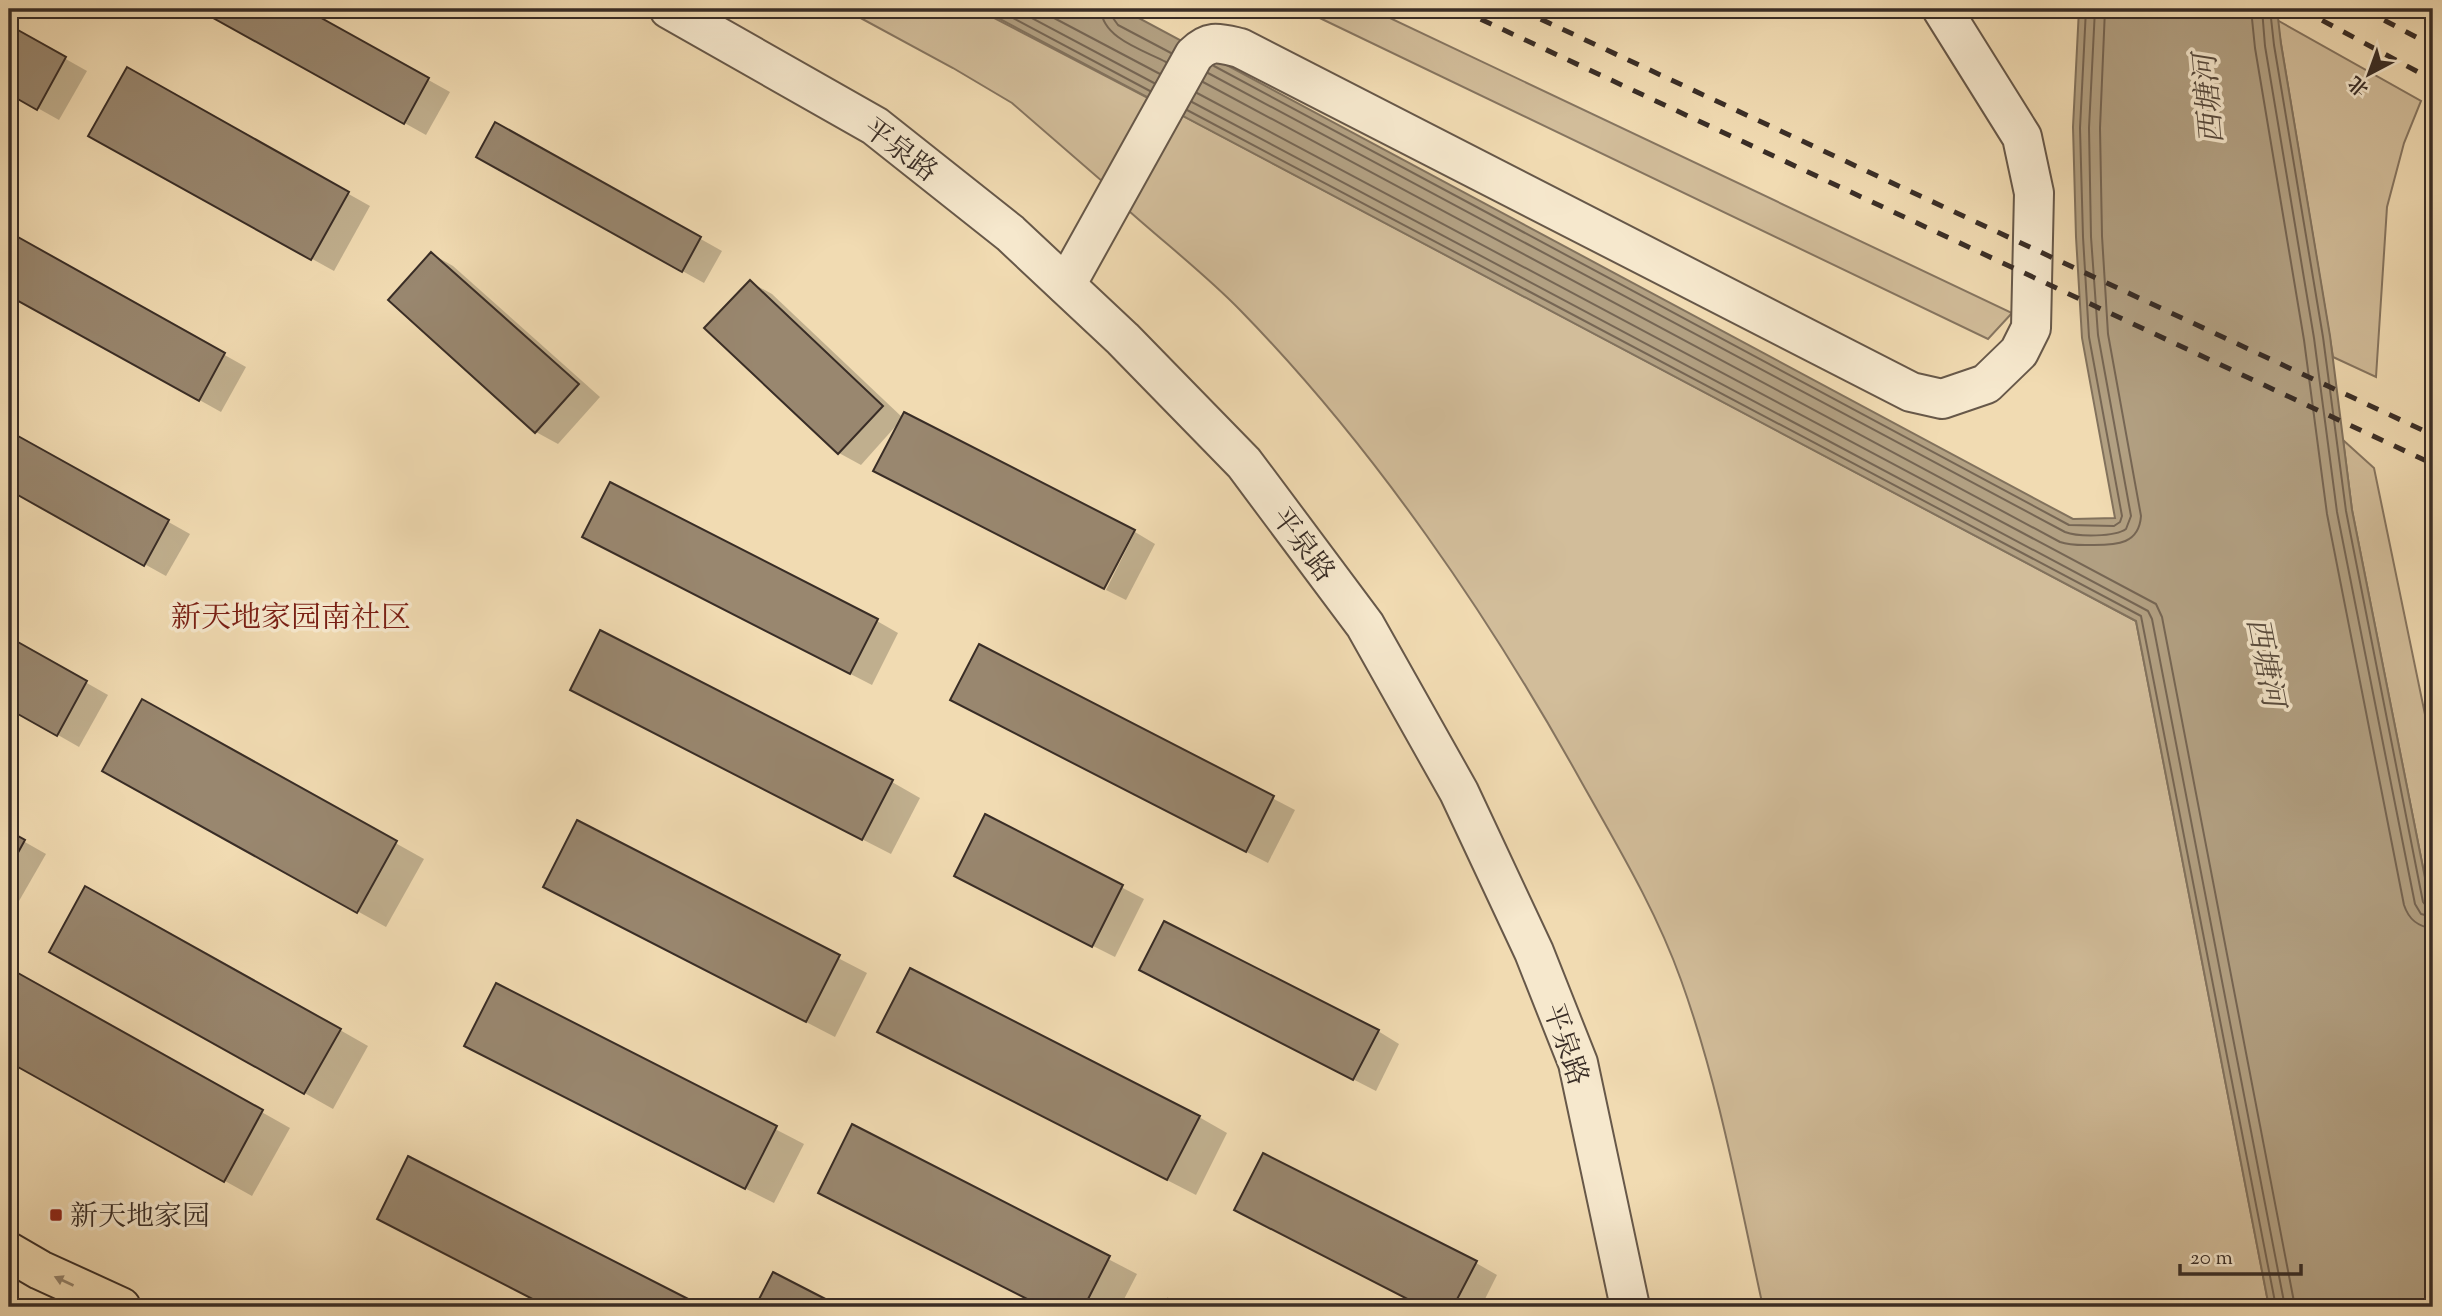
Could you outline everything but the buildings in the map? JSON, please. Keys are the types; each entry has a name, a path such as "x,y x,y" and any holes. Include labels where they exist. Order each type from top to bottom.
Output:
{"main road":[{"path":"9,1252 40,1270 121,1307"}],"street":[{"name":"平泉路","path":"669,9 875,126 1010,233 1123,339 1244,463 1364,625 1459,792 1534,952 1578,1063 1630,1307"},
{"path":"1066,285 1194,55 1205,45 1220,43 1240,48 1911,392 1942,399 1986,384 2019,352 2031,328 2034,193 2022,137 1942,9"}],"shaded area":[{"path":"844,9 977,9 1150,99 1103,182 1012,103"},
{"path":"1301,9 1371,9 2012,313 1988,339"},
{"path":"2277,20 2421,101 2404,143 2387,207 2376,377 2333,357"},
{"path":"1178,113 2136,621 2269,1307 1763,1307 1717,1101 1681,980 1636,879 1546,721 1468,596 1426,535 1337,418 1240,310 1129,211"},
{"path":"2343,440 2374,468 2433,753 2433,918 2352,510"}],"water":[{"name":"西塘河","path":"981,9 1122,9 2073,519 2115,518 2082,338 2073,127 2079,9 2277,9 2330,336 2352,510 2433,918 2433,1307 2269,1307 2136,621"}],"railway":[{"path":"1459,9 2433,464"},
{"path":"1519,9 2433,435"},
{"path":"2301,9 2433,80"},
{"path":"2363,9 2433,46"}],"place":[{"name":"新天地家园","path":"56,1215"}],"district":[{"name":"新天地家园南社区","path":"291,617"}]}
